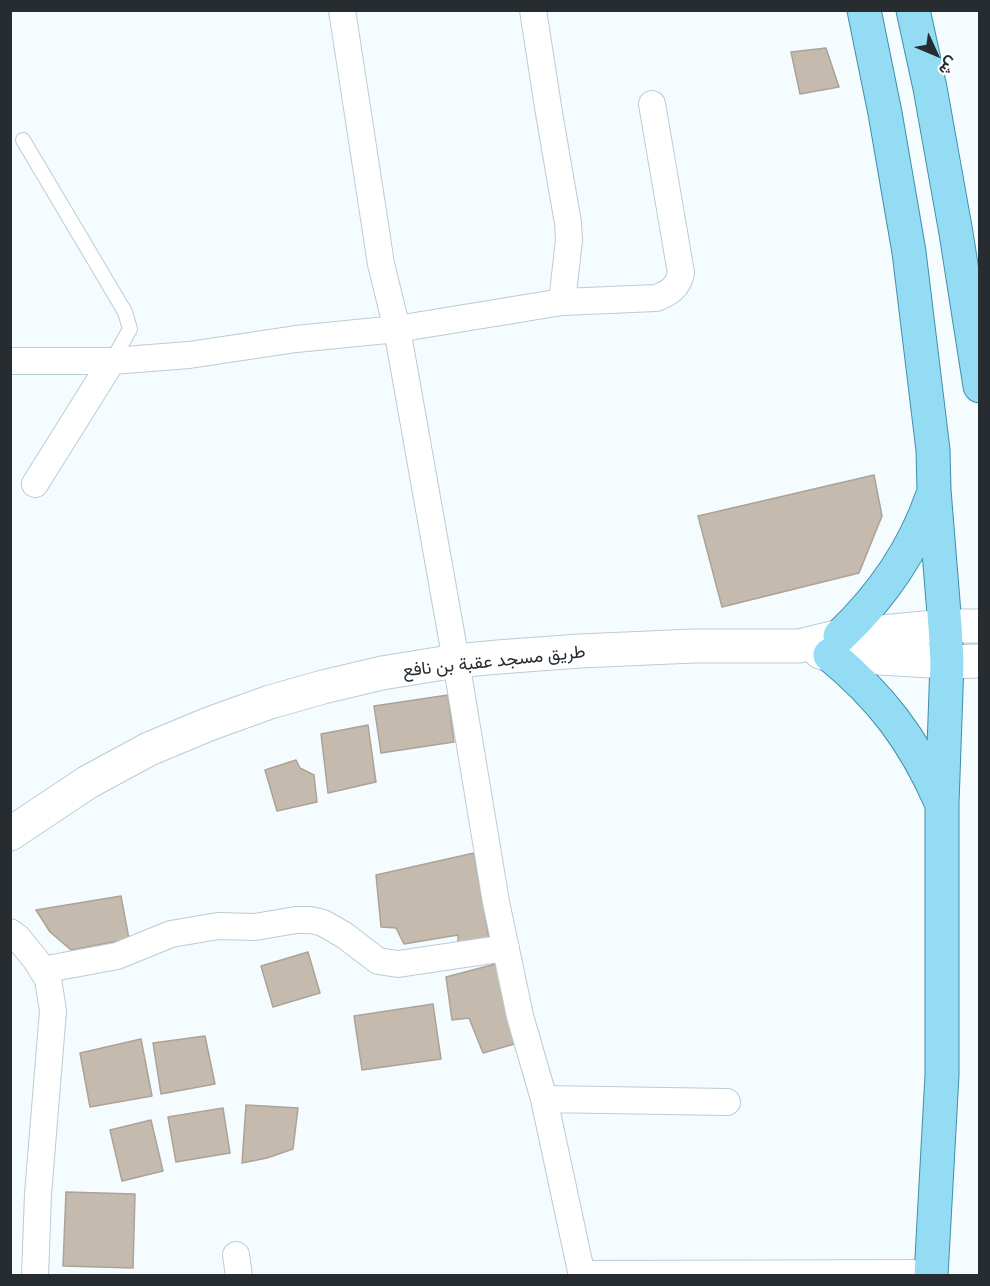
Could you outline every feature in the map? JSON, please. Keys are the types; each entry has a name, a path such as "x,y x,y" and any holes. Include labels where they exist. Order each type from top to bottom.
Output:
{"main road":[{"path":"864,10 885,113 909,252 933,450 947,662 942,804 942,1076 931,1274"},
{"path":"913,10 932,99 956,233 980,386"},
{"path":"934,490 916,536 890,580 835,645 893,718 918,756 942,804"}],"street":[{"path":"342,10 381,264 397,330 496,902 520,1016 544,1099 582,1275 931,1274"},
{"path":"533,10 568,223 569,240 562,302"},
{"path":"10,361 112,362 189,355 296,339 397,330 562,302 656,298 673,290 681,273 652,104"},
{"path":"35,484 112,362"},
{"name":"طريق مسجد عقبة بن نافع","path":"10,834 88,782 149,749 270,702 382,673 456,661 580,651 694,646 835,645 945,626 980,626"},
{"name":"طريق مسجد عقبة بن نافع","path":"835,645 947,662 980,661"},
{"path":"42,970 117,956 171,934 218,926 255,927 296,920 322,923 344,935 378,961 388,964 506,948"},
{"path":"10,932 36,960 48,980 53,1011 38,1194 35,1275"},
{"path":"544,1099 727,1102"}],"lane":[{"path":"23,140 125,312 130,329 112,362"}],"building":[{"path":"826,48 839,87 800,94 791,52"},
{"path":"874,475 882,516 859,573 722,607 698,516"},
{"path":"448,695 454,742 381,753 374,706"},
{"path":"368,725 376,782 328,793 321,734"},
{"path":"296,760 300,768 314,775 317,802 277,811 265,770"},
{"path":"474,853 489,938 458,943 458,935 404,944 396,928 381,927 376,875"},
{"path":"121,896 129,939 71,950 50,932 36,910"},
{"path":"308,952 320,993 273,1007 261,966"},
{"path":"499,963 518,1043 483,1053 469,1018 452,1020 446,977"},
{"path":"433,1004 441,1059 362,1070 354,1016"},
{"path":"205,1036 215,1084 161,1094 153,1043"},
{"path":"141,1039 152,1096 90,1107 80,1053"},
{"path":"246,1105 298,1108 293,1149 242,1163"},
{"path":"223,1108 230,1153 176,1162 168,1117"},
{"path":"151,1120 163,1171 122,1181 110,1130"},
{"path":"66,1192 135,1194 133,1268 63,1266"}]}
